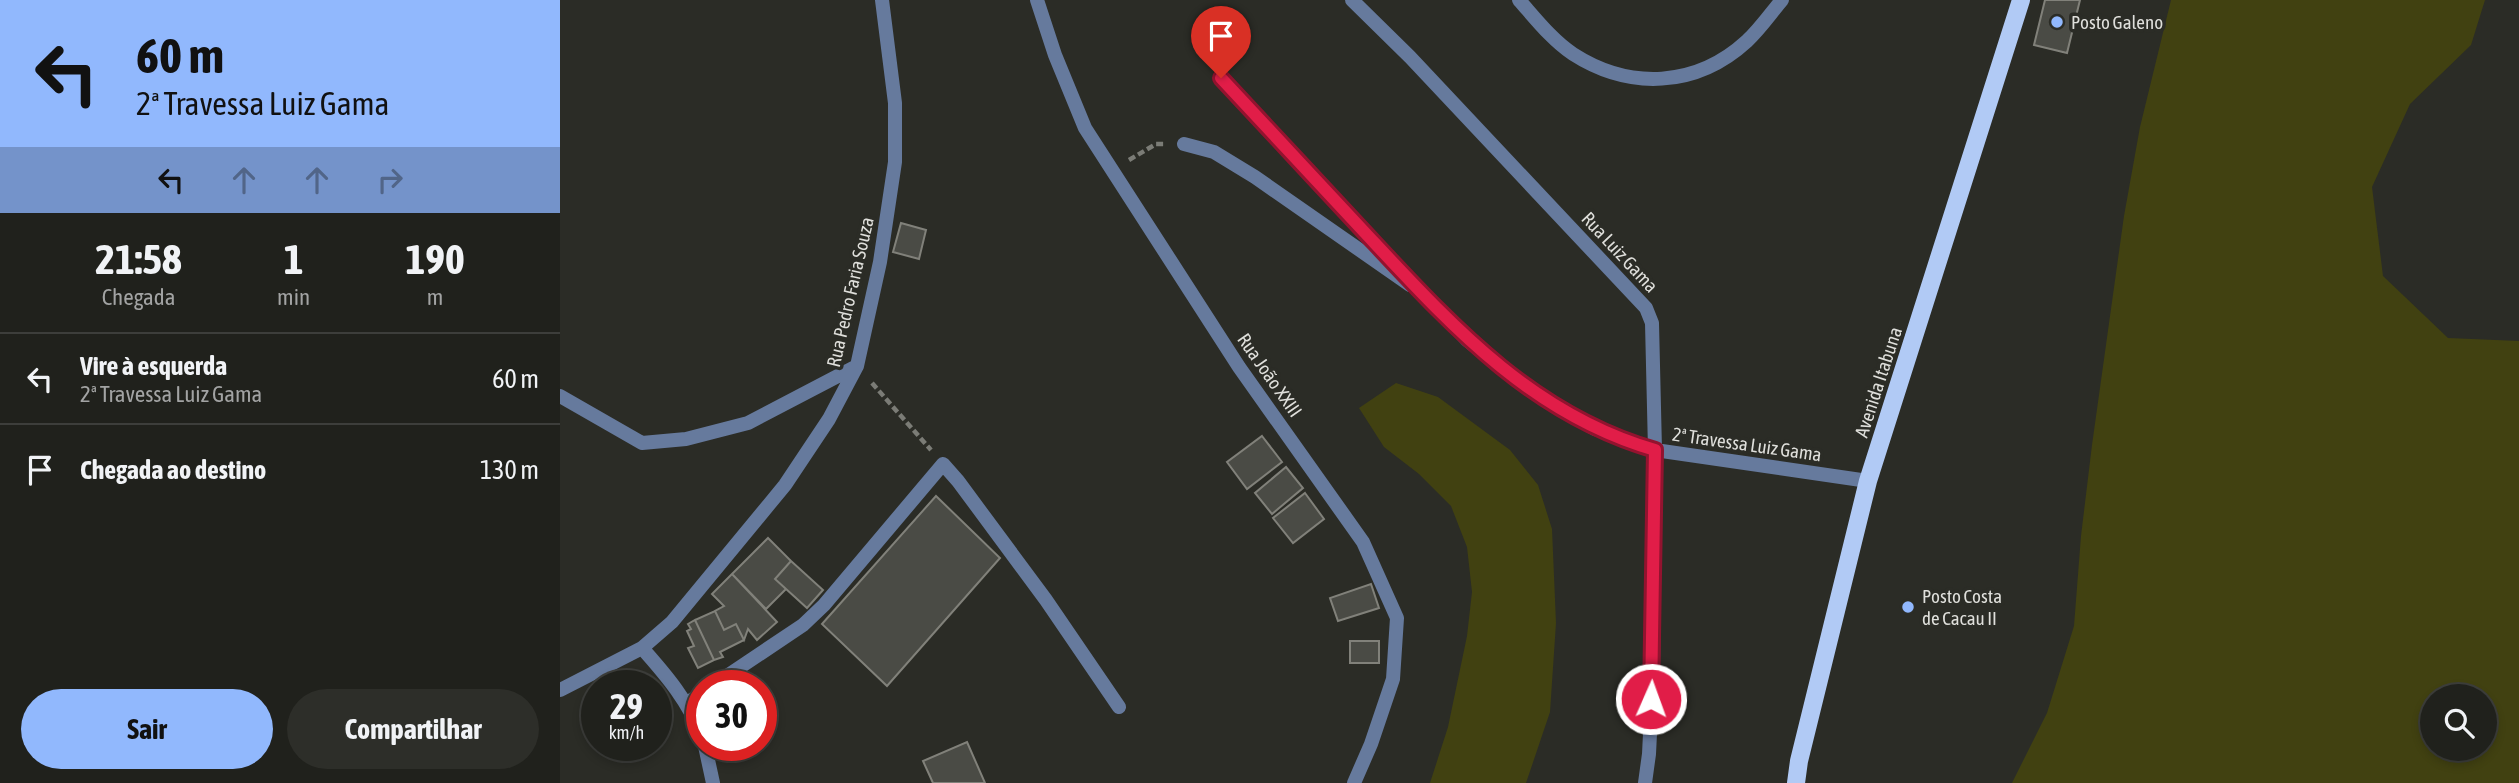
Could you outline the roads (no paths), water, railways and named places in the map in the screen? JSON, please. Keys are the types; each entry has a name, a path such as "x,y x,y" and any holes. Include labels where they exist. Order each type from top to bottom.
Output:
{"main road":[{"name":"Avenida Itabuna","path":"1796,783 1799,761 1868,481 2021,0"}],"street":[{"name":"Rua Pedro Faria Souza","path":"560,690 642,648 680,613 785,485 829,419 856,366 880,262 895,162 895,103 881,0"},
{"name":"Rua João XXIII","path":"1037,0 1055,55 1085,128 1239,367 1363,542 1397,618 1393,679 1371,744 1354,783"},
{"name":"Rua Luiz Gama","path":"1352,0 1410,57 1646,307 1652,323 1655,450 1653,672 1645,783"},
{"path":"1519,0 1544,28 1571,52 1609,73 1658,80 1680,77 1727,57 1747,40 1783,0"},
{"name":"2ª Travessa Luiz Gama","path":"1221,78 1467,340 1530,390 1595,429 1655,450 1868,481"},
{"name":"2ª Travessa Luiz Gama","path":"1184,144 1214,152 1255,177 1420,291"},
{"path":"560,396 642,443 686,439 748,423 856,366"},
{"path":"736,670 803,625 824,605 943,464 1046,600 1119,707"},
{"path":"642,648 686,702"},
{"path":"708,761 713,783"}],"place":[{"name":"Posto Galeno","path":"2057,22"},
{"name":"Posto Costa de Cacau II","path":"1908,607"}]}
